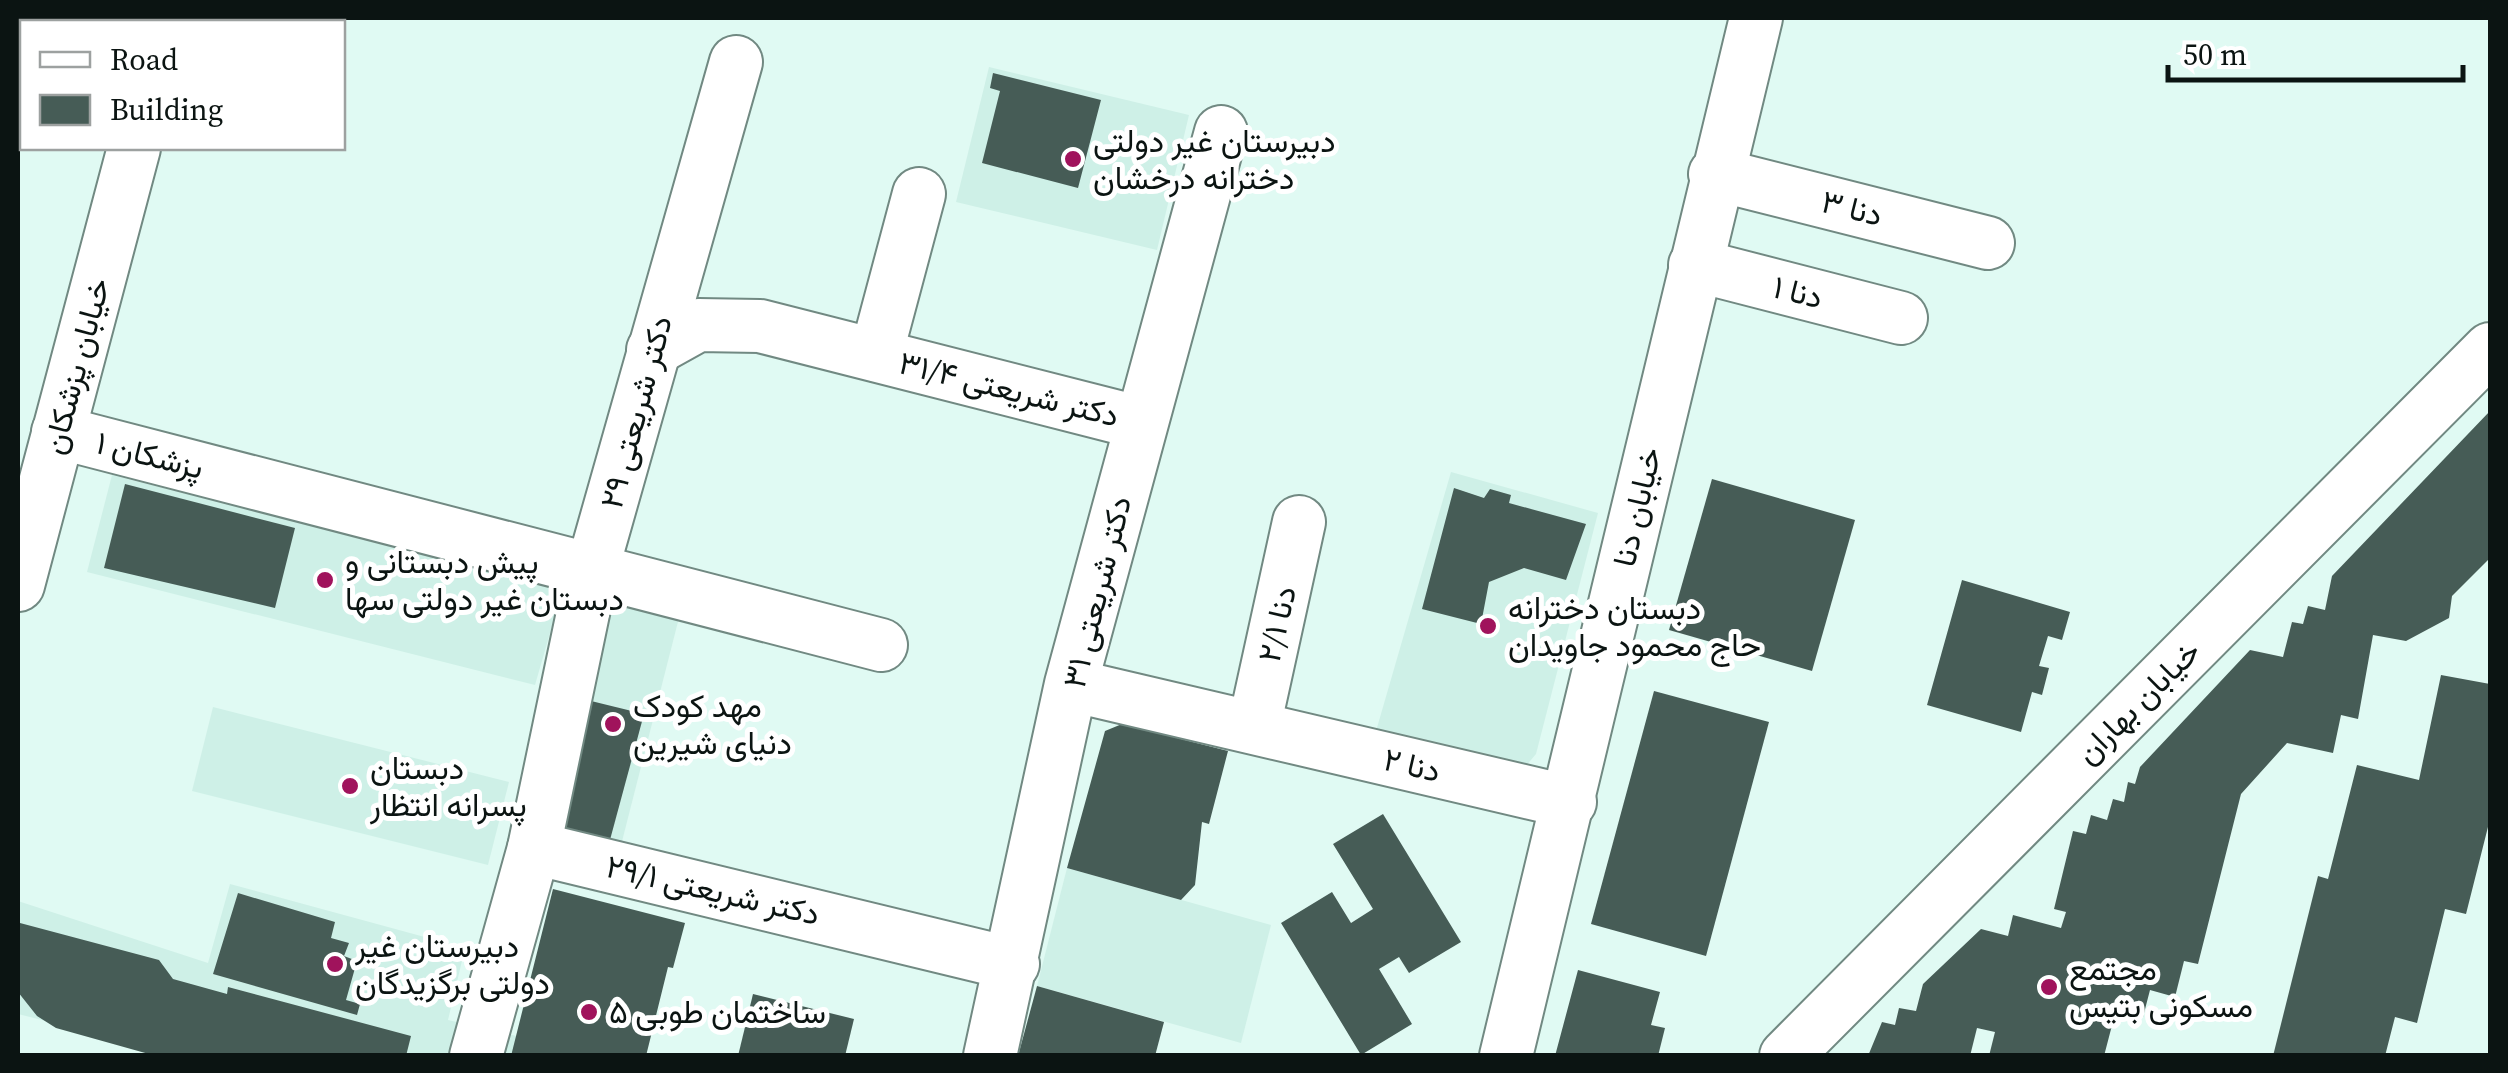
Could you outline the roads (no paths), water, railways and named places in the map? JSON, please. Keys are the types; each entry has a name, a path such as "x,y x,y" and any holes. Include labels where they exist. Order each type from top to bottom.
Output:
{"street":[{"name":"خیابان دنا","path":"1506,1056 1570,802 1715,174 1756,18"},
{"name":"۲۹ دکتر شریعتی","path":"476,1056 534,848 592,570 736,62"},
{"name":"۳۱ دکتر شریعتی","path":"990,1056 1071,684 1221,132"},
{"name":"خیابان پزشکان","path":"18,586 133,150"},
{"name":"۳ دنا","path":"1715,174 1988,242"},
{"path":"876,356 920,194"},
{"name":"۱ دنا","path":"1694,265 1901,318"},
{"name":"۳۱/۴ دکتر شریعتی","path":"653,350 698,325 760,326 1141,422"},
{"name":"خیابان بهاران","path":"1786,1056 2490,348"},
{"name":"۱ پزشکان","path":"58,432 881,645"},
{"name":"۲/۱ دنا","path":"1254,727 1300,522"},
{"name":"۲ دنا","path":"1092,690 1570,802"},
{"name":"۲۹/۱ دکتر شریعتی","path":"534,848 1013,964"}],"place":[{"name":"دبیرستان غیر دولتی دخترانه درخشان","path":"1073,159"},
{"name":"پیش دبستانی و دبستان غیر دولتی سها","path":"325,580"},
{"name":"دبستان دخترانه حاج محمود جاویدان","path":"1488,626"},
{"name":"مهد کودک دنیای شیرین","path":"613,724"},
{"name":"دبستان پسرانه انتظار","path":"350,786"},
{"name":"دبیرستان غیر دولتی برگزیدگان","path":"335,964"},
{"name":"مجتمع مسکونی بتیس","path":"2049,987"},
{"name":"ساختمان طوبی ۵","path":"589,1012"}]}
